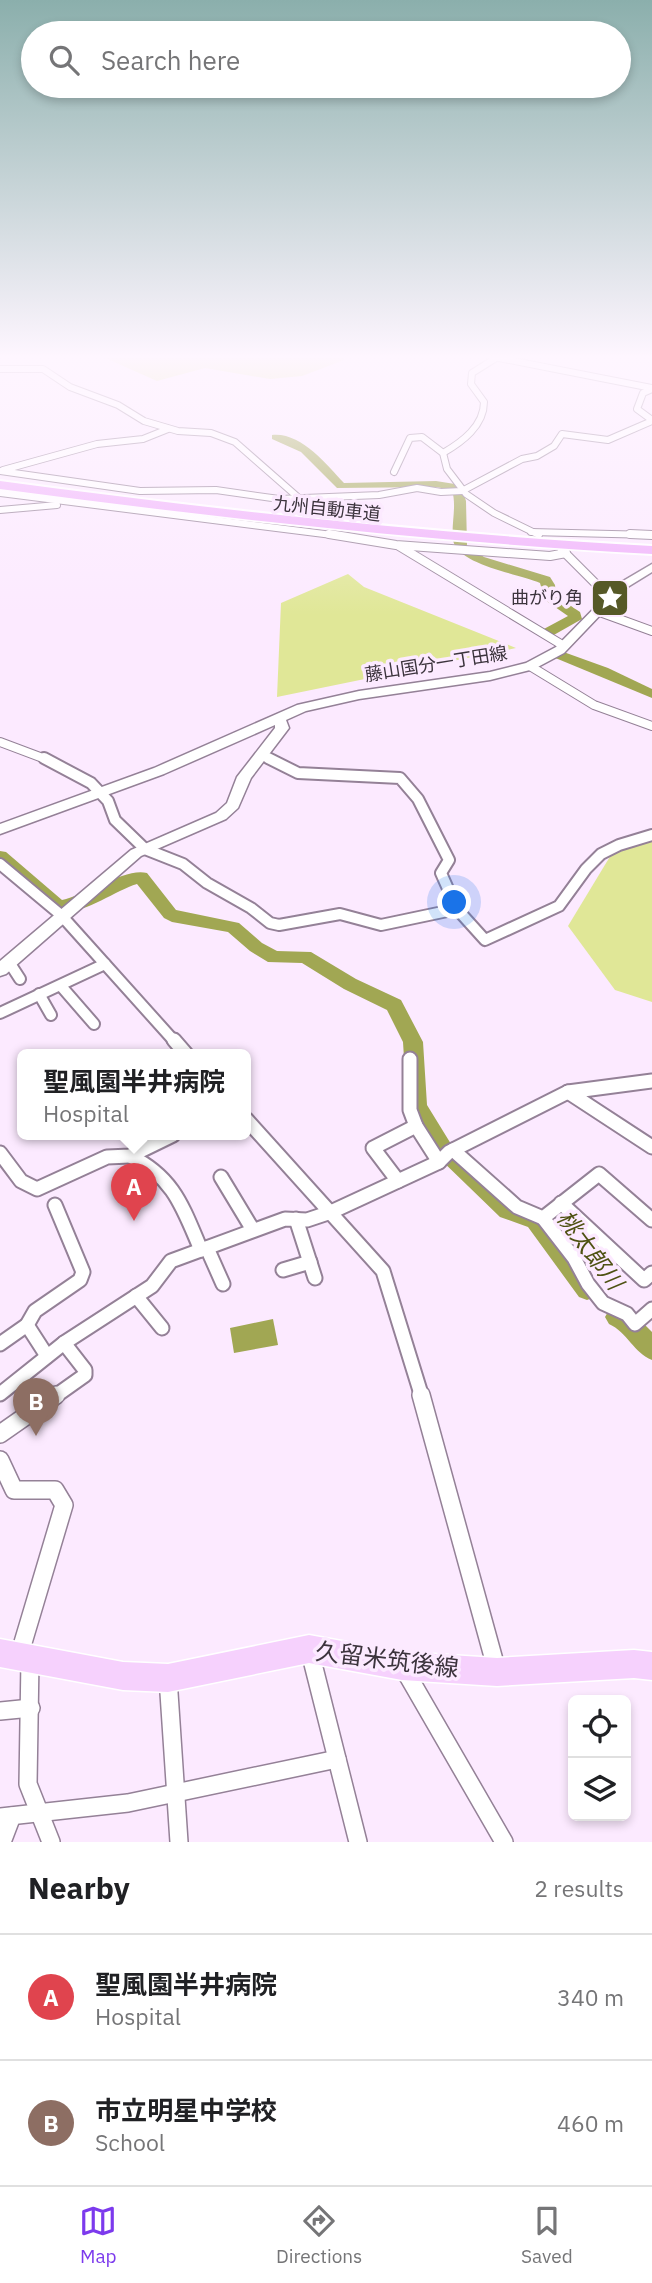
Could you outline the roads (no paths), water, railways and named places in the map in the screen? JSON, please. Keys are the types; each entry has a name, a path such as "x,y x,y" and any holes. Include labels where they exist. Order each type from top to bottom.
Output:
{"highway":[{"name":"九州自動車道","path":"0,482 376,526 652,545"},
{"name":"九州自動車道","path":"0,482 224,515 374,531 652,550"}],"main road":[{"name":"藤山国分一丁田線","path":"0,829 159,771 276,719 325,702 490,676 530,666 564,646 610,598 633,578 652,567"},
{"path":"5,966 121,864 145,849 221,816 233,805 244,777 282,728 276,719"},
{"name":"久留米筑後線","path":"17,1656 123,1676 169,1678 309,1649 402,1666 497,1672 634,1664 652,1666"}],"street":[{"path":"0,471 107,443"},
{"path":"236,443 300,499"},
{"path":"394,472 409,443"},
{"path":"430,443 443,453 446,472 463,491 487,510 535,533 652,535"},
{"path":"443,453 459,443"},
{"path":"0,471 140,491 216,490 279,499 379,495 417,488 463,491 522,459 537,456 556,443"},
{"path":"0,493 306,531 396,545 550,556 564,552 610,598"},
{"path":"0,510 78,503"},
{"path":"396,545 564,646"},
{"path":"597,611 652,631"},
{"path":"530,666 594,705 652,726"},
{"path":"0,742 53,762 91,783 112,807 116,820 145,849 183,864 270,923 279,925 340,914 381,925 457,909"},
{"path":"261,755 298,773 400,778 418,799 449,860 441,873 457,909 485,940 559,906 568,899 578,879 600,853 652,835"},
{"path":"0,864 61,915 182,1049"},
{"path":"0,1013 105,964"},
{"path":"5,966 20,979"},
{"path":"61,986 94,1024"},
{"path":"39,994 51,1015"},
{"path":"410,1059 410,1110 416,1126 439,1162"},
{"path":"0,1394 64,1343 152,1286 171,1261 285,1219 307,1220 331,1212 439,1162 453,1150 568,1092 652,1082"},
{"path":"568,1092 652,1147"},
{"path":"251,1124 383,1271 410,1354 497,1672"},
{"path":"398,1181 373,1148 416,1126"},
{"path":"0,1153 22,1181 37,1189 107,1157 130,1156 163,1140"},
{"path":"453,1150 517,1207 543,1218 575,1258 603,1303 627,1314 635,1324 652,1309"},
{"path":"130,1156 156,1169 174,1189 223,1284"},
{"path":"543,1218 599,1174 652,1220"},
{"path":"221,1177 253,1230"},
{"path":"561,1203 649,1281"},
{"path":"0,1344 27,1325 35,1311 80,1280 83,1272 55,1205"},
{"path":"296,1219 315,1278"},
{"path":"283,1270 310,1262"},
{"path":"136,1296 162,1328"},
{"path":"27,1325 47,1356"},
{"path":"0,1434 85,1375 85,1370 64,1343"},
{"path":"0,1460 14,1490 55,1490 64,1505 17,1656 31,1708 28,1784 51,1842"},
{"path":"309,1649 358,1842"},
{"path":"402,1666 504,1842"},
{"path":"169,1678 179,1842"},
{"path":"0,1711 31,1708"},
{"path":"2,1842 6,1816 40,1815 176,1794 338,1759"}],"waterway":[{"path":"289,443 305,450 341,486 436,484 457,487 461,501 461,547 480,559 545,580 549,585 550,597 575,615 575,619 547,633"},
{"path":"558,654 652,694"},
{"name":"桃太郎川","path":"0,856 59,907 85,901 128,880 141,877 170,914 178,918 233,927 256,947 274,957 305,957 350,984 394,1005 413,1042 417,1106 444,1150 508,1210 536,1220 587,1290"},
{"name":"桃太郎川","path":"617,1317 626,1321 652,1349"}],"place":[{"name":"曲がり角","path":"610,598"},
{"name":"聖風園半井病院","path":"134,1221"},
{"name":"市立明星中学校","path":"36,1436"}]}
